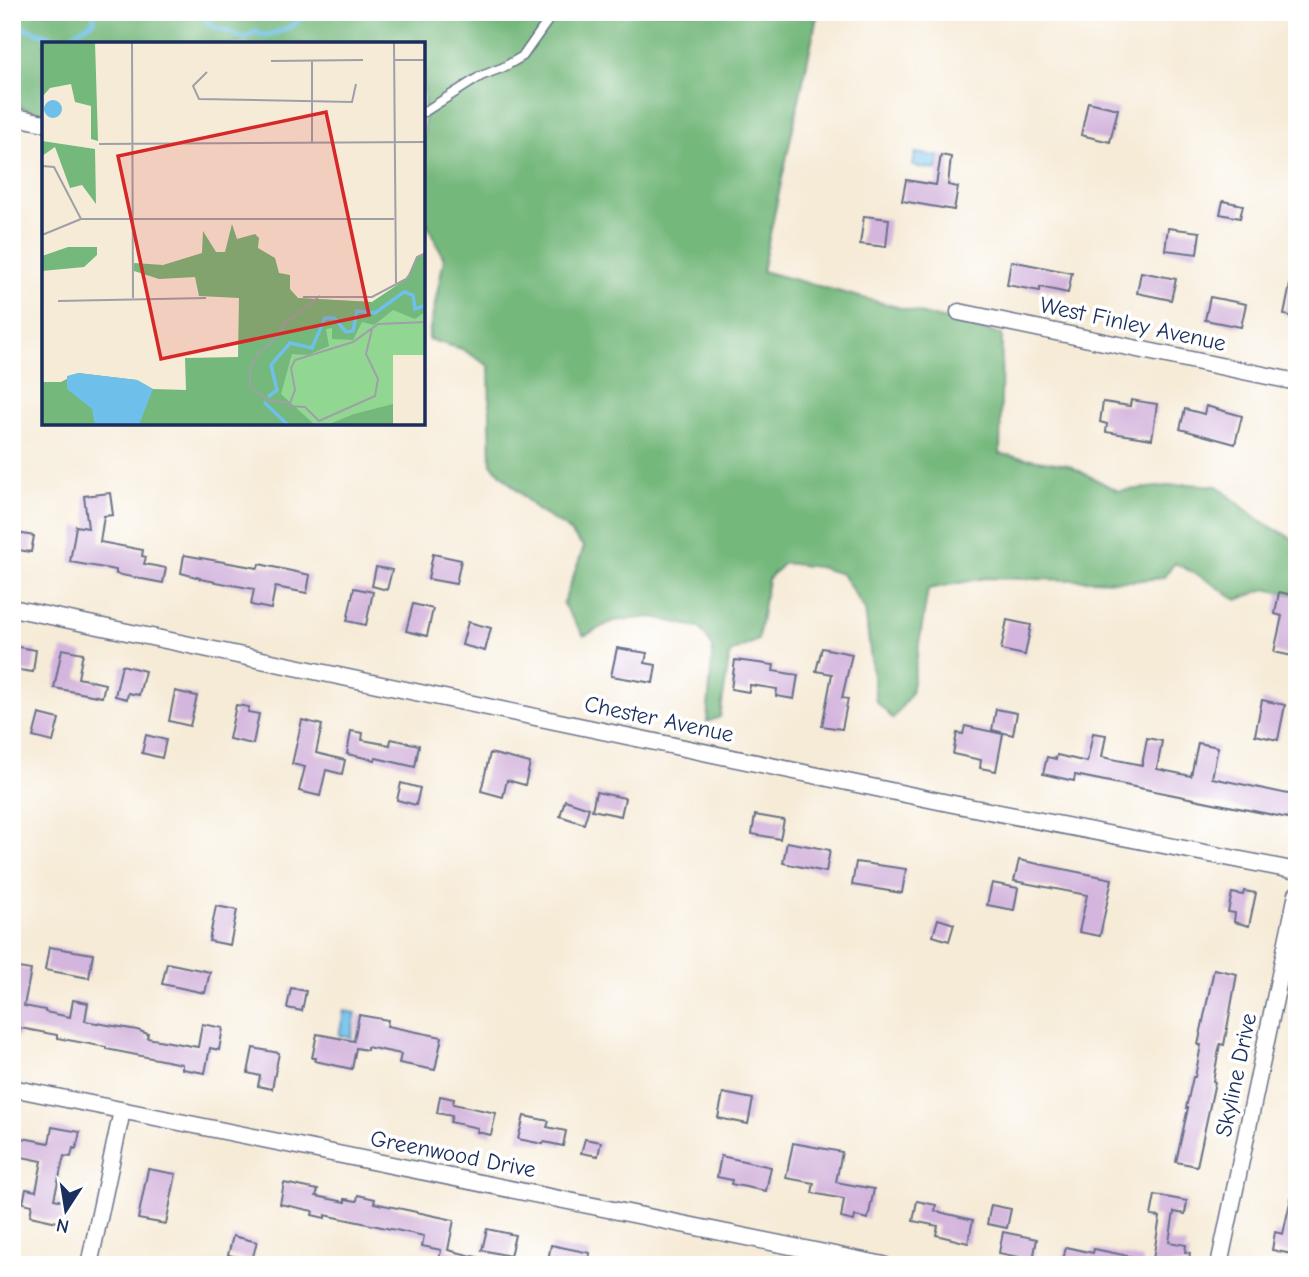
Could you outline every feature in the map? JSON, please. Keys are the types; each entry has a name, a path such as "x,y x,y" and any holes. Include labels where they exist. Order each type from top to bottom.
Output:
{"street":[{"path":"12,116 42,123"},
{"name":"West Finley Avenue","path":"959,313 1297,382"},
{"name":"Chester Avenue","path":"12,608 953,804 1297,871"},
{"name":"Skyline Drive","path":"1219,1265 1297,894"},
{"name":"Greenwood Drive","path":"12,1088 884,1265"},
{"path":"89,1265 121,1111"}],"lane":[{"path":"425,111 481,76 523,56 554,12"}],"green space":[{"path":"12,12 818,12 762,271 1002,335 1000,454 1068,465 1118,491 1187,484 1217,486 1260,521 1297,541 1297,596 1265,589 1237,600 1175,563 1163,578 1130,581 985,578 928,589 911,693 893,719 876,701 865,610 842,574 818,567 784,563 768,579 758,640 730,653 720,717 707,722 713,647 700,628 653,617 613,621 584,636 563,604 584,547 565,527 538,511 491,464 489,366 462,349 428,339 444,259 425,219 425,42 42,42 42,113 23,108 12,100"}],"water":[{"path":"915,153 939,156 937,170 913,166"},
{"path":"344,1011 356,1013 351,1038 339,1035"}],"building":[{"path":"1088,102 1118,109 1110,142 1081,135"},
{"path":"941,155 951,157 948,185 958,187 954,210 902,201 906,180 936,185"},
{"path":"1223,201 1243,205 1240,218 1220,214"},
{"path":"864,216 889,219 886,247 860,244"},
{"path":"1168,228 1200,232 1197,254 1165,250"},
{"path":"1011,261 1072,273 1068,293 1040,287 1040,291 1007,285"},
{"path":"1141,272 1176,279 1171,300 1137,293"},
{"path":"1291,280 1297,280 1297,317 1284,315"},
{"path":"1210,297 1246,304 1241,327 1205,320"},
{"path":"1131,400 1157,404 1152,439 1106,432 1107,424 1100,422 1103,402 1130,406"},
{"path":"1206,406 1242,416 1235,444 1180,429 1185,409 1204,414"},
{"path":"110,493 113,515 104,516 100,542 143,550 142,556 146,557 144,564 166,568 163,583 116,574 116,570 70,562 76,526 88,528 84,496"},
{"path":"12,532 34,536 31,552 12,549"},
{"path":"433,554 461,560 456,584 428,579"},
{"path":"184,555 258,568 259,564 310,575 307,593 275,587 271,609 251,605 254,589 181,573"},
{"path":"376,567 392,570 387,590 372,586"},
{"path":"354,588 373,592 366,625 347,621"},
{"path":"1279,592 1297,596 1297,657 1274,652 1282,616 1275,614"},
{"path":"413,604 433,609 427,636 406,631"},
{"path":"1007,620 1031,625 1025,655 1001,650"},
{"path":"468,622 491,628 485,651 462,645"},
{"path":"12,646 36,650 33,672 12,669"},
{"path":"617,648 647,653 645,663 656,665 653,683 611,676"},
{"path":"822,648 852,654 842,698 848,699 842,729 822,726 832,674 816,671"},
{"path":"62,649 83,653 78,678 105,684 102,697 54,688"},
{"path":"735,660 774,665 773,671 798,675 794,699 776,696 777,689 750,685 749,692 731,689"},
{"path":"122,665 145,671 139,695 128,693 127,699 115,696"},
{"path":"175,691 197,696 190,726 169,721"},
{"path":"1262,700 1285,705 1278,740 1255,735"},
{"path":"236,705 249,707 248,712 259,714 253,744 229,739"},
{"path":"996,709 1017,713 1013,735 992,730"},
{"path":"39,714 59,719 53,742 33,737"},
{"path":"302,720 322,725 316,753 345,760 342,774 326,770 320,796 299,791 305,767 292,764"},
{"path":"965,726 1003,734 996,771 980,768 981,760 953,754 957,733 963,734"},
{"path":"351,731 363,733 362,740 390,745 391,739 419,745 415,767 347,754"},
{"path":"1093,733 1106,735 1102,757 1142,765 1147,738 1162,741 1157,769 1191,776 1198,743 1218,747 1212,778 1293,795 1288,818 1075,775 1074,781 1043,774 1047,757 1056,759 1057,755 1087,762"},
{"path":"146,735 166,740 162,758 142,753"},
{"path":"490,753 530,763 525,785 507,780 503,797 481,791"},
{"path":"401,783 420,788 416,805 397,800"},
{"path":"596,792 625,798 621,816 592,810"},
{"path":"565,800 589,808 584,824 560,816"},
{"path":"755,815 784,820 780,839 752,834"},
{"path":"787,842 830,850 826,872 783,863"},
{"path":"1019,860 1112,879 1100,936 1079,932 1087,895 1014,881"},
{"path":"856,862 906,869 902,893 852,885"},
{"path":"992,883 1018,888 1014,910 987,905"},
{"path":"1244,891 1256,893 1249,926 1234,922 1235,913 1228,912 1232,893 1243,895"},
{"path":"216,906 237,910 230,945 209,941"},
{"path":"938,919 954,924 949,941 933,936"},
{"path":"49,947 93,954 89,978 45,970"},
{"path":"167,963 210,972 205,993 162,984"},
{"path":"12,967 31,970 24,1006 70,1017 73,1000 88,1003 85,1021 137,1030 148,1034 147,1038 198,1047 202,1024 223,1028 219,1050 210,1048 205,1073 182,1069 182,1064 20,1028 19,1037 12,1037"},
{"path":"1214,969 1237,974 1224,1045 1220,1044 1213,1081 1215,1082 1197,1166 1176,1162 1195,1077 1201,1045 1198,1045"},
{"path":"291,988 306,991 302,1011 287,1008"},
{"path":"359,1015 388,1020 387,1026 442,1037 435,1070 399,1063 401,1054 367,1047 367,1050 356,1048 352,1069 312,1058 317,1034 354,1041"},
{"path":"253,1048 279,1053 272,1089 258,1086 260,1076 248,1073"},
{"path":"723,1093 753,1099 748,1124 718,1118"},
{"path":"440,1096 454,1099 453,1104 496,1113 491,1135 477,1132 478,1128 450,1122 452,1116 437,1113"},
{"path":"524,1116 549,1121 547,1127 566,1131 563,1146 518,1139"},
{"path":"52,1127 80,1132 71,1157 64,1156 54,1199 67,1202 62,1223 30,1216 32,1205 23,1203 26,1189 36,1191 42,1161 12,1155 12,1136 49,1143"},
{"path":"585,1139 601,1142 598,1156 581,1153"},
{"path":"793,1143 842,1152 836,1182 874,1189 868,1219 855,1216 854,1221 841,1218 844,1199 812,1193 814,1183 786,1178"},
{"path":"721,1156 771,1167 766,1191 731,1184 732,1180 717,1177"},
{"path":"148,1169 176,1174 166,1224 138,1219"},
{"path":"284,1183 318,1190 316,1196 345,1202 345,1199 357,1201 358,1195 375,1199 374,1203 454,1220 448,1250 489,1260 488,1265 438,1265 441,1250 422,1246 424,1236 325,1215 325,1218 312,1215 313,1211 280,1204"},
{"path":"1155,1195 1187,1201 1185,1214 1174,1212 1169,1242 1186,1245 1185,1252 1190,1253 1188,1265 1152,1265 1160,1217 1151,1216"},
{"path":"1291,1198 1297,1198 1297,1239 1292,1254 1272,1250 1275,1232 1283,1234"},
{"path":"917,1201 936,1205 935,1211 973,1220 968,1243 936,1235 938,1226 913,1221"},
{"path":"991,1205 1011,1209 1007,1228 987,1224"},
{"path":"487,1229 515,1235 510,1256 482,1250"},
{"path":"1003,1232 1037,1239 1033,1260 999,1253"},
{"path":"233,1236 257,1242 252,1260 228,1255"},
{"path":"551,1245 590,1253 588,1265 547,1265"},
{"path":"1066,1247 1093,1253 1094,1249 1143,1259 1143,1265 1062,1265"}],"waterway":[{"path":"12,24 52,37 67,38 94,21 94,12"},
{"path":"197,12 214,27 245,38 257,31 260,35 280,31 299,21 308,12"}]}
